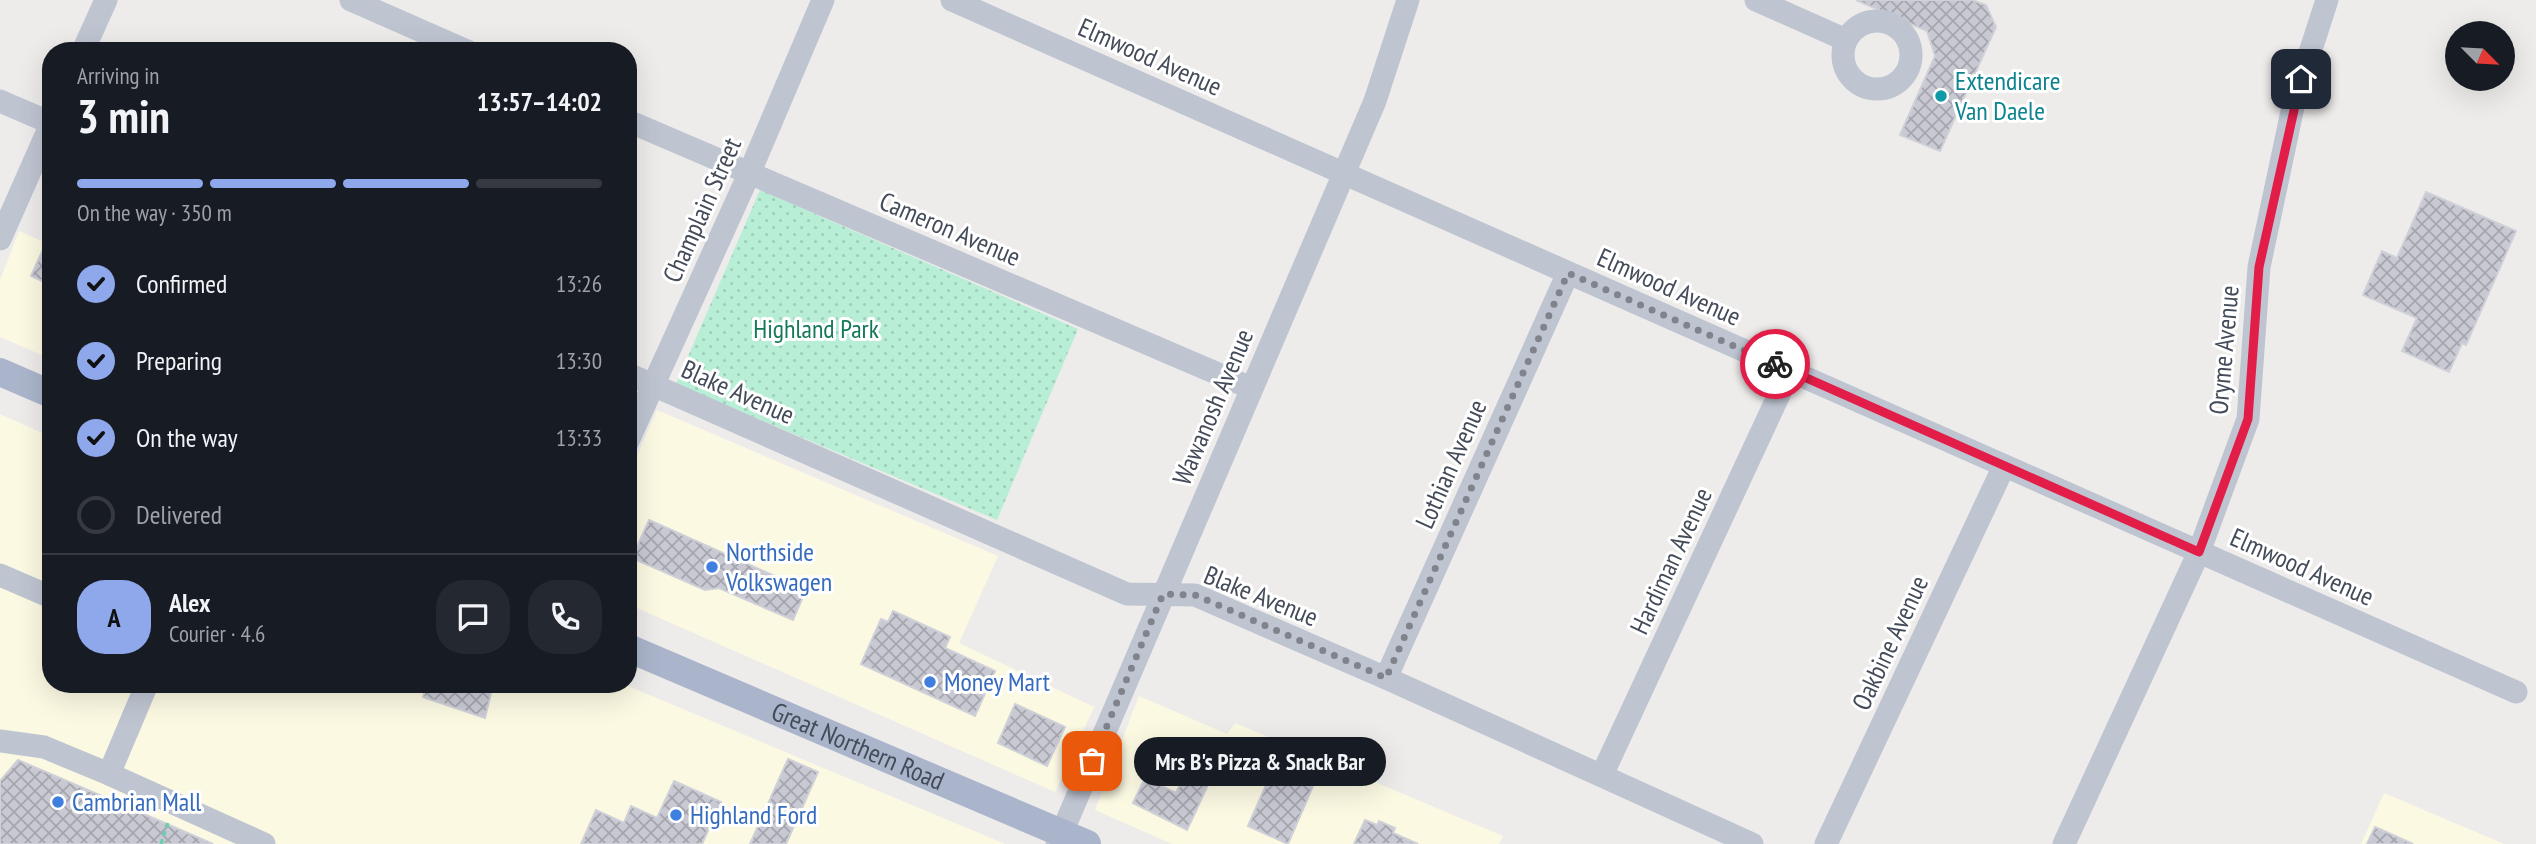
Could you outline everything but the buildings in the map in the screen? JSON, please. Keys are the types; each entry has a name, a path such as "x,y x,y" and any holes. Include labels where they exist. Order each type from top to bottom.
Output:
{"main road":[{"path":"0,372 42,390"},
{"name":"Great Northern Road","path":"637,652 1059,838 1087,844"}],"street":[{"path":"87,42 106,0"},
{"path":"351,0 447,42"},
{"name":"Champlain Street","path":"637,421 749,174 823,0"},
{"name":"Elmwood Avenue","path":"952,0 2516,692"},
{"name":"Wawanosh Avenue","path":"1059,838 1375,101 1408,0"},
{"path":"1756,0 1846,40"},
{"name":"Oryme Avenue","path":"2064,844 2199,552 2248,419 2259,267 2294,102 2327,0"},
{"path":"0,101 42,120"},
{"name":"Cameron Avenue","path":"637,125 1251,388"},
{"path":"0,239 42,144"},
{"name":"Lothian Avenue","path":"1386,678 1568,273"},
{"name":"Hardiman Avenue","path":"1602,775 1790,371"},
{"name":"Blake Avenue","path":"637,378 1127,594 1195,595 1386,678 1752,844"},
{"name":"Oakbine Avenue","path":"1826,844 2004,466"},
{"path":"0,575 42,593"},
{"path":"109,774 143,693"},
{"path":"0,741 44,747 264,844"}],"shaded area":[{"path":"19,231 42,241 42,355 0,337 0,280"},
{"path":"657,410 998,556 959,643 1094,707 1055,792 637,608 637,456"},
{"path":"0,414 42,433 42,693 637,693 637,690 1005,844 0,844"},
{"path":"1139,696 1227,734 1235,723 1503,836 1499,844 1172,844 1095,810"},
{"path":"2384,793 2504,844 2361,844"}],"green space":[{"name":"Highland Park","path":"760,190 1078,329 997,520 676,384"}],"way so far":[{"path":"1092,761 1163,594 1195,595 1386,678 1568,273 1775,364"}],"place":[{"name":"Extendicare Van Daele","path":"1941,96"},
{"name":"Northside Volkswagen","path":"712,567"},
{"name":"Money Mart","path":"930,682"},
{"name":"Mrs B's Pizza & Snack Bar","path":"1092,761"},
{"name":"Cambrian Mall","path":"58,802"},
{"name":"Highland Ford","path":"676,815"}],"route":[{"path":"1775,364 2199,552 2248,419 2259,267 2301,79"}]}
